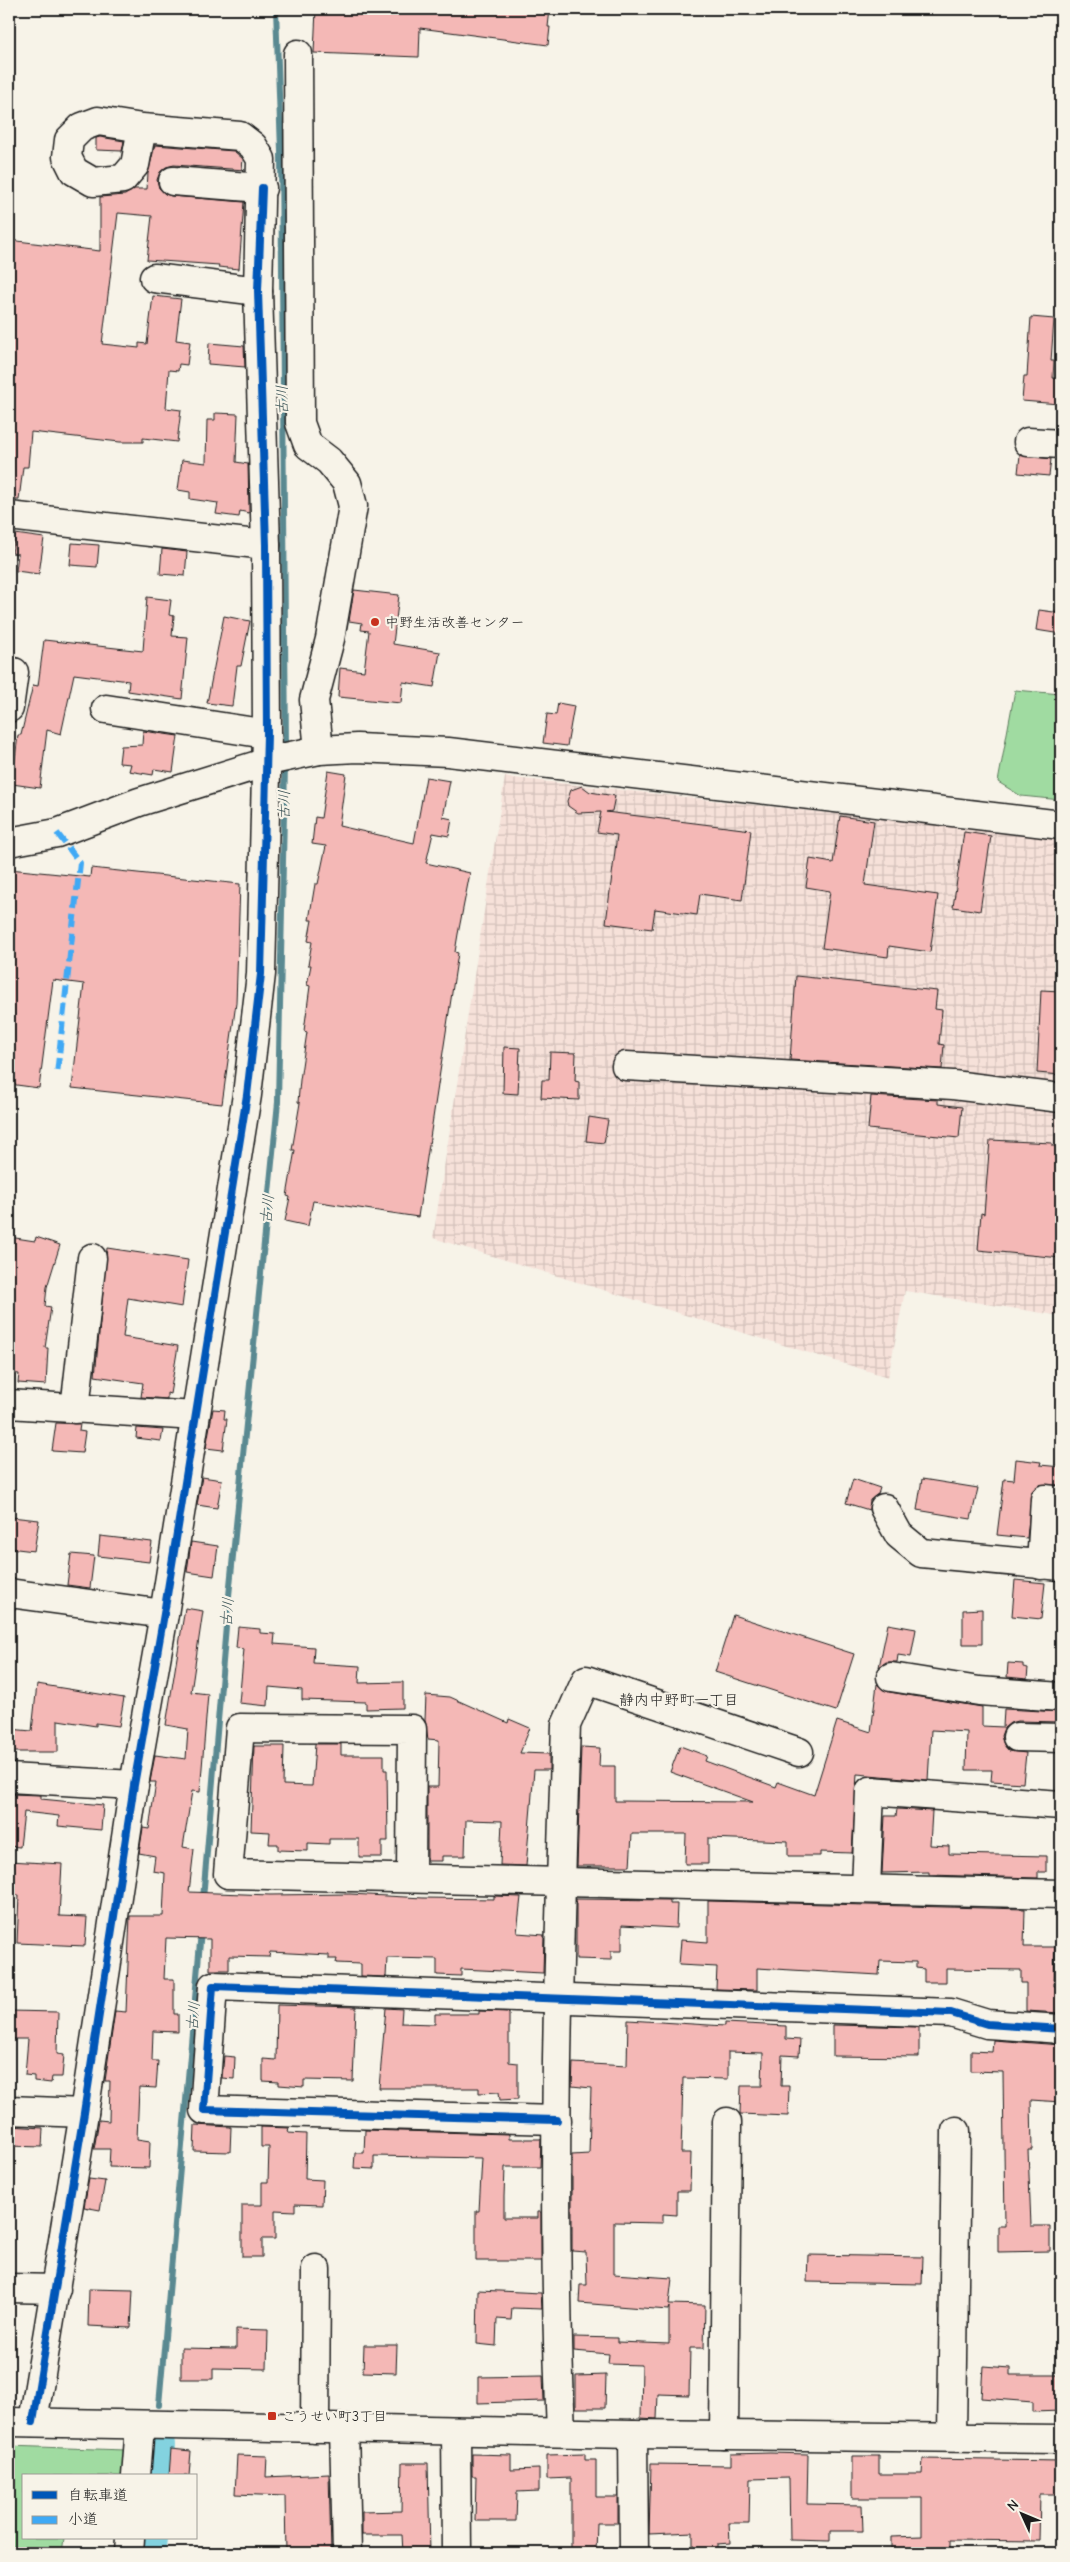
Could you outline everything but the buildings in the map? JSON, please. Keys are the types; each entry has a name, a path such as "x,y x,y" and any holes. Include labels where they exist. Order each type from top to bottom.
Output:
{"street":[{"path":"298,54 300,423 308,446 330,461 347,483 353,506 330,639 314,700 307,752"},
{"path":"142,128 240,136 253,146 261,159 262,188 258,291 266,545 267,734 260,983 247,1095 164,1614 134,1785 56,2289 21,2422 140,2426 1061,2439"},
{"path":"173,181 262,188"},
{"path":"154,278 258,291"},
{"path":"1028,442 1061,444"},
{"path":"9,516 266,545"},
{"path":"9,708 14,672"},
{"path":"106,709 267,734"},
{"path":"9,842 57,833 139,802 265,763 307,752 357,748 448,752 1061,825"},
{"path":"626,1066 953,1085 1061,1098"},
{"path":"75,1409 92,1258"},
{"path":"9,1404 195,1416"},
{"path":"884,1508 899,1535 920,1554 1051,1566 1045,1499 1061,1501"},
{"path":"9,1593 164,1614"},
{"path":"890,1677 980,1691 1061,1697"},
{"path":"561,2432 557,2344 556,2120 566,1725 586,1680 799,1752"},
{"path":"411,1877 412,1729 240,1728 228,1874 561,1880 1061,1894"},
{"path":"1017,1737 1061,1738"},
{"path":"9,1778 134,1785"},
{"path":"866,1888 870,1791 1061,1805"},
{"path":"556,2120 204,2110 213,1986 952,2013 987,2024 1061,2029"},
{"path":"9,2110 84,2113"},
{"path":"724,2435 727,2122"},
{"path":"952,2436 956,2131"},
{"path":"315,2428 316,2269"},
{"path":"9,2288 56,2289"},
{"path":"136,2474 140,2426"},
{"path":"344,2429 347,2553"},
{"path":"456,2431 457,2553"},
{"path":"633,2434 634,2553"},
{"path":"129,2553 130,2540"}],"shaded area":[{"path":"505,777 1061,839 1061,1316 905,1291 888,1377 433,1238"}],"green space":[{"path":"1015,690 1061,694 1061,800 1021,796 998,782"},
{"path":"9,2446 124,2450 122,2474 22,2474 22,2540 64,2540 62,2553 9,2553"}],"waterway":[{"name":"古川","path":"276,9 281,151 286,750"},
{"name":"古川","path":"203,1899 226,1626 278,1102 285,765"},
{"name":"古川","path":"159,2405 201,1931"},
{"name":"古川","path":"154,2474 157,2445"},
{"name":"古川","path":"147,2553 149,2540"}],"marked path":[{"path":"57,833 80,863 57,1074"}],"cycle path":[{"path":"33,2422 84,2113 134,1785 164,1614 247,1095 261,974 267,734 266,545 258,291 262,188"},
{"path":"557,2120 204,2110 213,1986 951,2013 987,2024 1061,2029"}],"place":[{"name":"中野生活改善センター","path":"375,622"},
{"name":"こうせい町3丁目","path":"272,2416"}],"district":[{"name":"静内中野町一丁目","path":"679,1700"}]}
